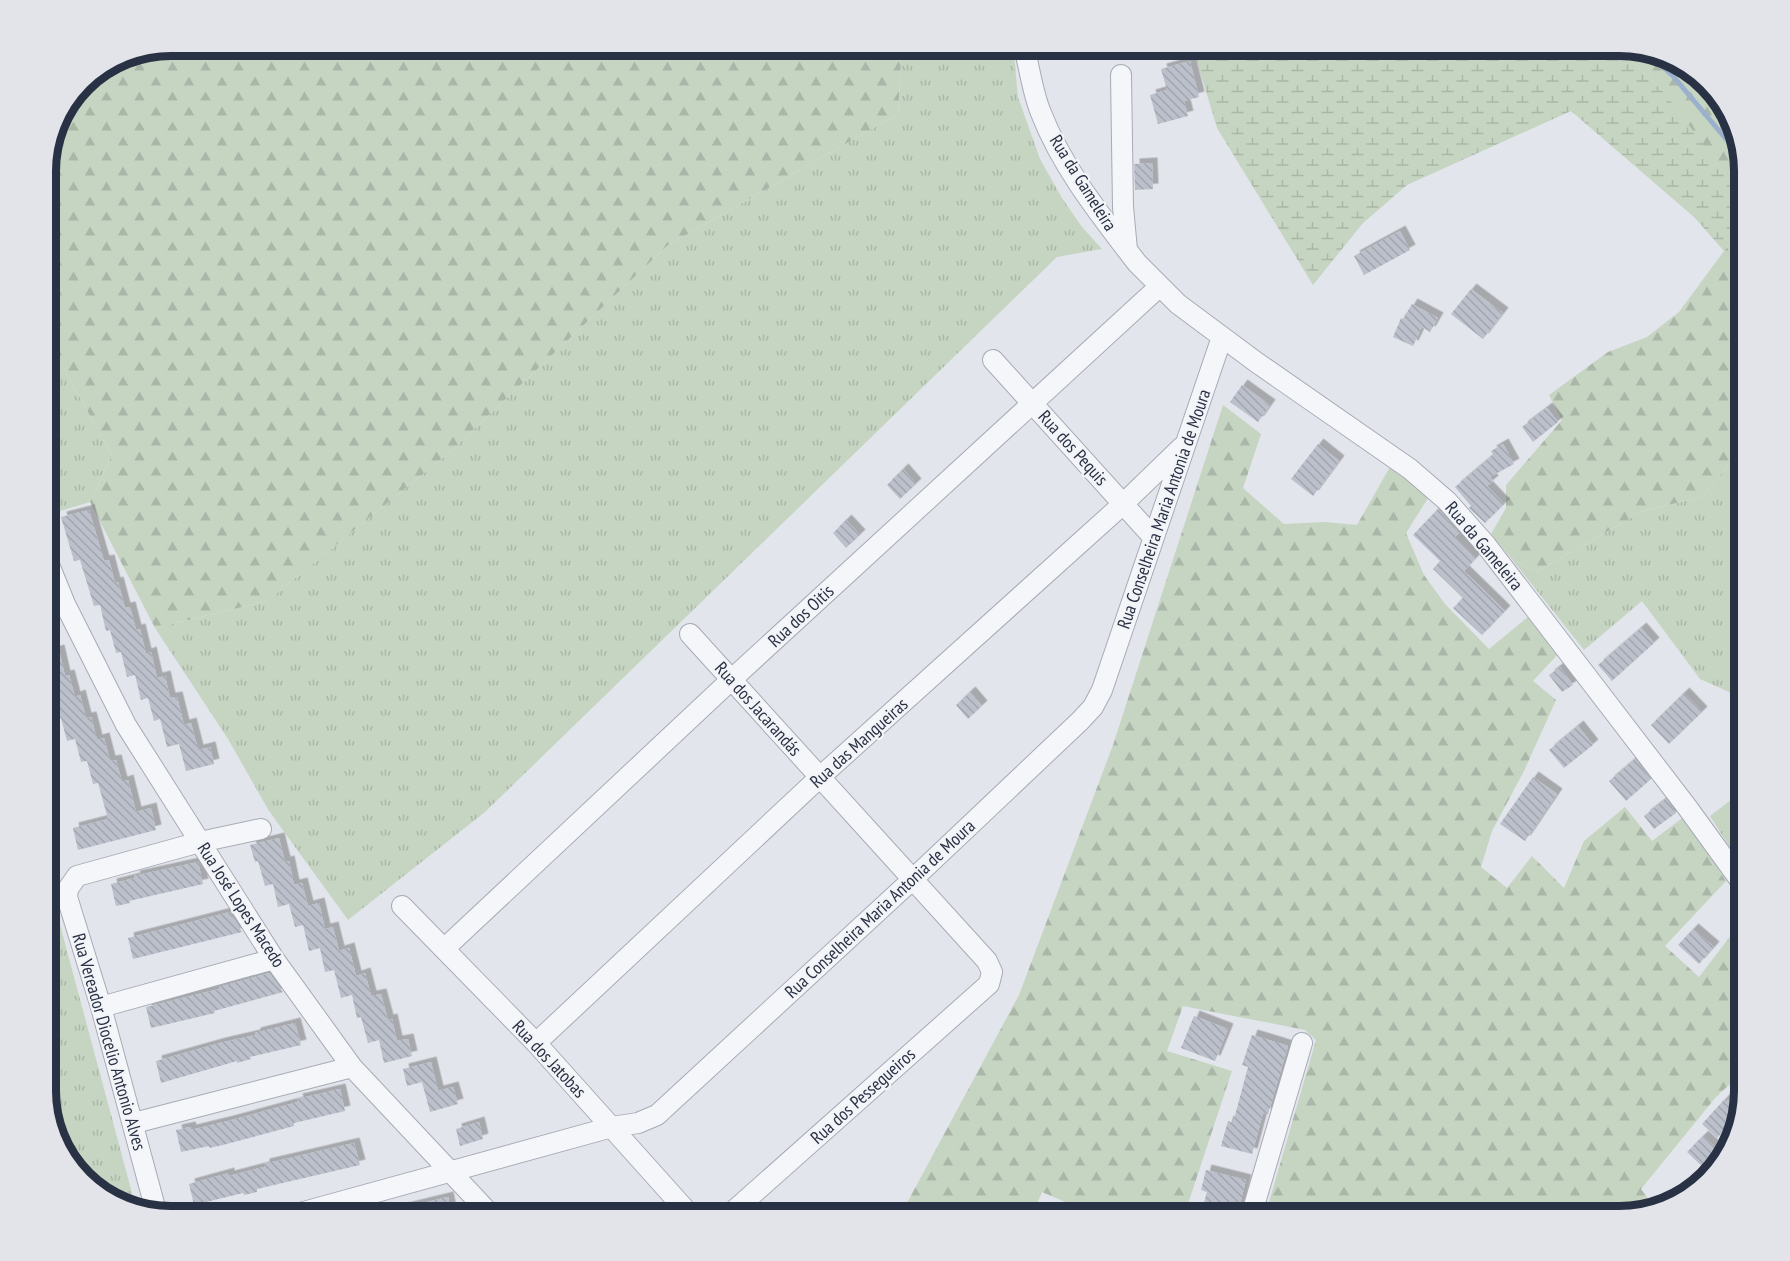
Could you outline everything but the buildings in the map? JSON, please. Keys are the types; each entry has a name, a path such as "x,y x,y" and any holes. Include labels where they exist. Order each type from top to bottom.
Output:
{"street":[{"name":"Rua da Gameleira","path":"1026,56 1040,112 1061,157 1127,250 1178,304 1410,469 1462,516 1494,554 1734,872"},
{"name":"Rua da Gameleira","path":"1121,75 1123,207 1127,250"},
{"name":"Rua dos Oitis","path":"445,948 731,680 1160,287"},
{"name":"Rua Conselheira Maria Antonia de Moura","path":"326,1206 612,1127 638,1123 657,1115 1080,721 1093,707 1102,690 1222,337"},
{"name":"Rua dos Pequis","path":"993,360 1153,537"},
{"name":"Rua das Mangueiras","path":"536,1043 820,777 1123,504 1185,444"},
{"name":"Rua José Lopes Macedo","path":"56,582 126,724 274,959 352,1067 482,1206"},
{"name":"Rua dos Jacarandás","path":"690,634 987,961 992,972"},
{"path":"200,842 261,829"},
{"name":"Rua Vereador Diocelio Antonio Alves","path":"154,1205 101,1007 67,897 68,889 77,876 200,842"},
{"name":"Rua dos Jatobas","path":"402,906 536,1043 682,1206"},
{"path":"101,1007 274,959"},
{"name":"Rua dos Pessegueiros","path":"739,1206 988,984 992,972"},
{"path":"1254,1206 1302,1043"},
{"path":"134,1124 352,1067"}],"green space":[{"path":"155,56 901,56 898,114 667,246 449,453 267,601 155,628 90,502 112,455 56,355 56,163 64,126 79,100 95,84 126,64"},
{"path":"901,56 1014,56 1018,97 1040,159 1062,198 1082,227 1102,249 1057,257 485,812 348,920 269,811 228,739 155,628 267,601 449,453 667,246 898,114"},
{"path":"1195,56 1626,56 1663,91 1716,161 1734,190 1734,239 1724,251 1694,217 1571,111 1407,185 1363,223 1313,285 1217,128"},
{"path":"1626,56 1649,59 1670,67 1695,84 1715,107 1726,126 1734,155 1734,215 1663,91"},
{"path":"1734,239 1734,458 1702,497 1643,511 1537,572 1511,558 1491,534 1506,508 1506,485 1562,420 1549,395 1608,352 1647,337 1679,312"},
{"path":"56,355 112,455 90,502 56,512"},
{"path":"1223,405 1261,434 1243,488 1284,524 1325,522 1357,525 1391,465 1428,498 1406,533 1424,575 1445,604 1489,649 1529,616 1559,653 1533,681 1556,700 1524,771 1492,831 1481,867 1507,888 1532,856 1564,888 1584,841 1625,807 1652,841 1685,816 1726,881 1665,946 1699,977 1734,931 1734,1080 1716,1097 1641,1189 1649,1202 1619,1206 1268,1206 1316,1040 1305,1030 1183,1006 1167,1051 1232,1071 1187,1206 1075,1206 1042,1192 1036,1206 905,1206 1019,995 1113,745"},
{"path":"1734,458 1734,699 1729,692 1700,679 1642,601 1584,650 1511,558 1537,572 1643,511 1702,497"},
{"path":"1734,797 1734,854 1710,816"},
{"path":"56,910 134,1199 100,1182 79,1161 64,1135 58,1113 56,1098"}],"waterway":[{"path":"1659,63 1673,76 1732,146"}]}
